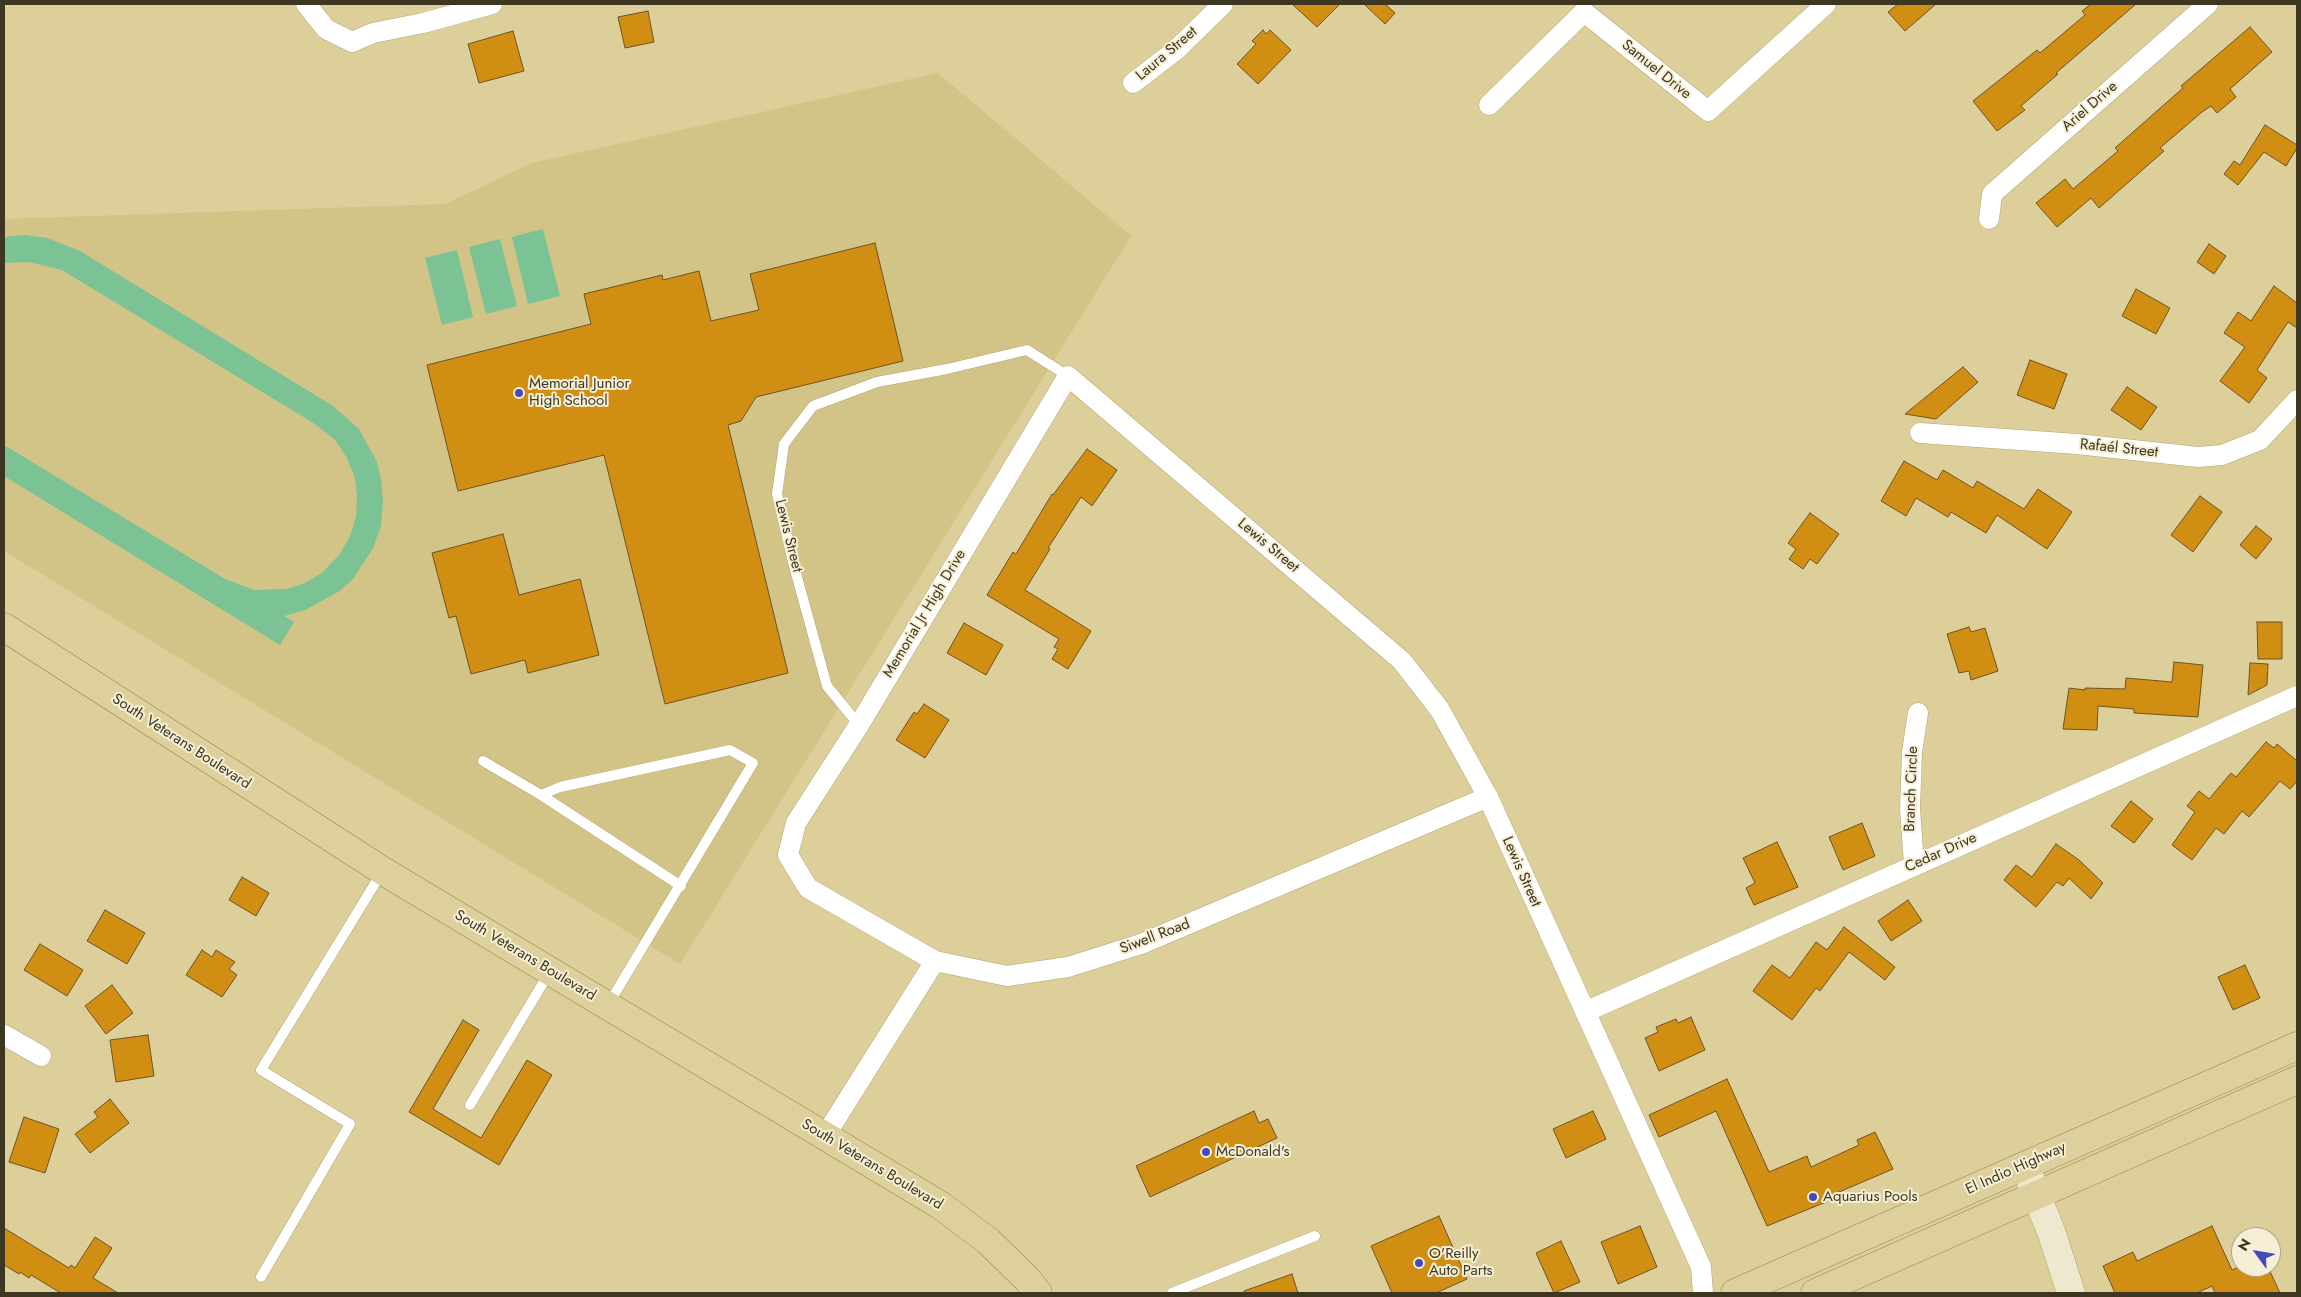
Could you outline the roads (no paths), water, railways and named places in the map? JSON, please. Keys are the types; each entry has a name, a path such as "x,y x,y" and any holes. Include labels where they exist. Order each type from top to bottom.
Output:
{"main road":[{"name":"South Veterans Boulevard","path":"4,627 382,871 940,1205 988,1241 1027,1279 1038,1293"},
{"name":"El Indio Highway","path":"1735,1293 2297,1046"},
{"path":"1815,1293 2297,1080"}],"street":[{"path":"306,4 326,29 352,42 373,33 423,23 492,4"},
{"name":"Laura Street","path":"1132,83 1176,50 1222,4"},
{"name":"Samuel Drive","path":"1489,106 1584,12 1708,111 1826,4"},
{"name":"Ariel Drive","path":"1989,220 1992,194 2208,4"},
{"name":"Memorial Jr High Drive","path":"788,855 796,823 859,725 1068,376"},
{"name":"Lewis Street","path":"1068,376 1402,661 1440,710 1488,797 1701,1267 1703,1293"},
{"name":"Rafaél Street","path":"1920,433 2077,444 2198,457 2222,455 2260,440 2297,400"},
{"name":"Cedar Drive","path":"1585,1012 2297,696"},
{"name":"Branch Circle","path":"1914,865 1910,809 1912,752 1918,712"},
{"name":"Siwell Road","path":"788,855 808,888 935,961 1007,976 1068,967 1141,944 1488,797"},
{"path":"825,1136 935,961"},
{"path":"4,1034 41,1056"},
{"path":"2025,1166 2052,1234 2071,1293"}],"lane":[{"name":"Lewis Street","path":"859,725 827,686 800,585 777,494 784,444 813,406 877,382 947,369 1027,350 1068,376"},
{"path":"541,795 560,786 730,750 754,763 608,1006"},
{"path":"483,761 541,795 681,886"},
{"path":"261,1277 350,1124 261,1070 382,871"},
{"path":"470,1105 550,971"},
{"path":"1172,1293 1315,1236"}],"place":[{"name":"Memorial Junior High School","path":"519,393"},
{"name":"McDonald's","path":"1206,1152"},
{"name":"Aquarius Pools","path":"1813,1197"},
{"name":"O'Reilly Auto Parts","path":"1419,1263"}]}
